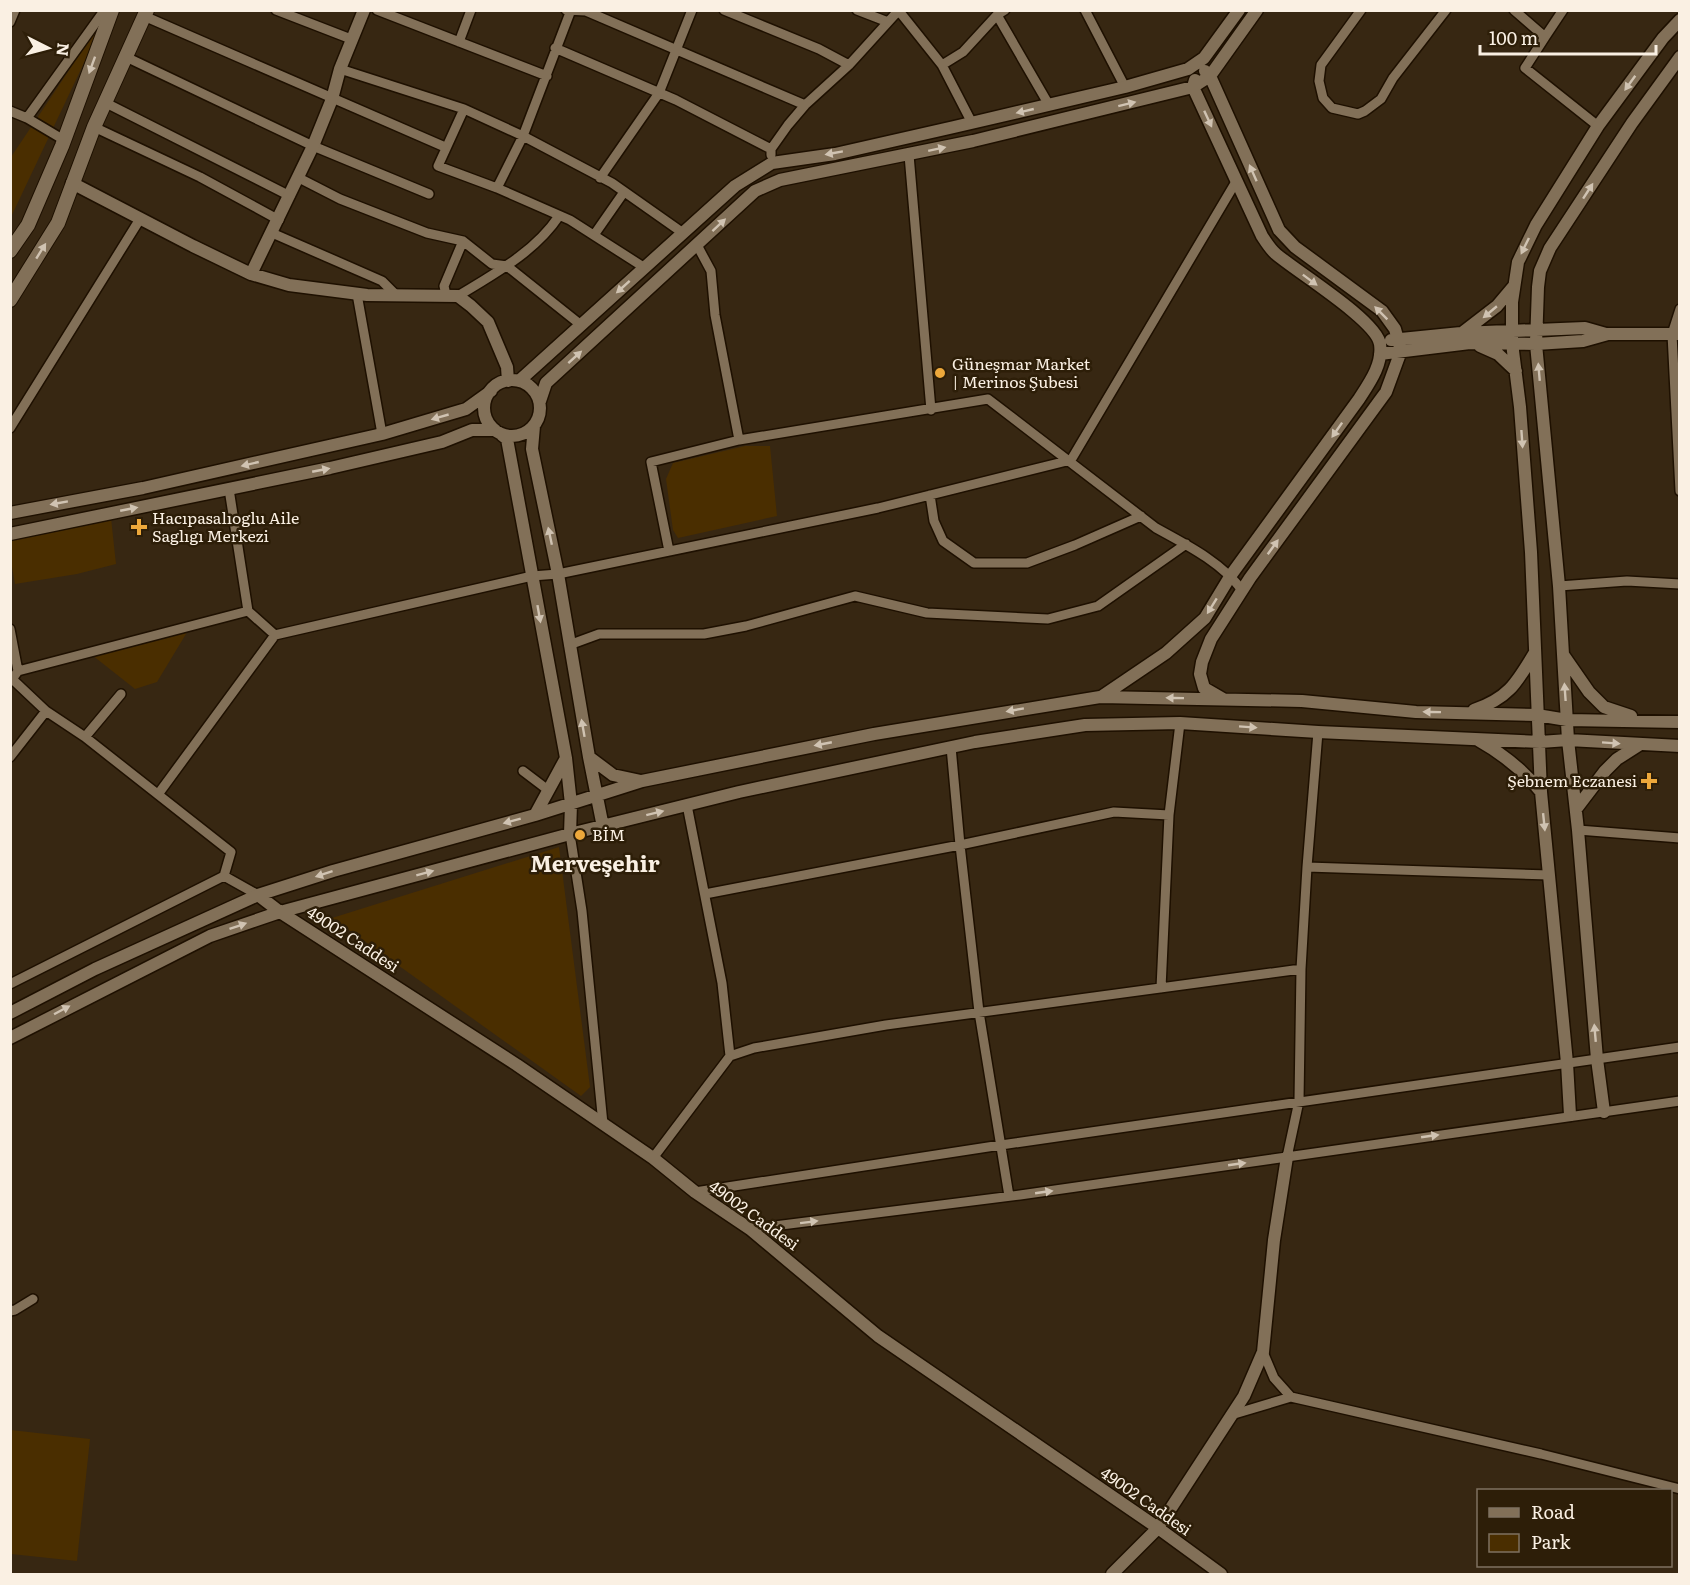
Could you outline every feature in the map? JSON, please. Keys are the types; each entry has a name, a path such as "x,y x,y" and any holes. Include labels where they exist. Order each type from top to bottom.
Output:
{"main road":[{"path":"10,251 28,225 64,140 112,10"},
{"path":"10,300 58,223 94,127 146,14"}],"street":[{"path":"27,118 104,11 112,10"},
{"path":"276,10 351,39"},
{"path":"251,274 313,146 332,99 351,39 364,10"},
{"path":"377,10 547,76"},
{"path":"459,42 471,10"},
{"path":"600,178 659,93 692,10"},
{"path":"724,10 819,49 849,65"},
{"path":"857,10 888,22"},
{"path":"10,513 143,488 382,434 466,410 496,386 514,381 581,325 735,186 772,162 835,154 1125,87 1188,69 1204,58 1239,10"},
{"path":"603,826 589,758 558,574 532,449 534,426 546,384 755,191 780,180 973,141 1193,87 1210,76 1257,10"},
{"path":"1361,10 1321,65 1319,81 1323,98 1332,108 1358,114 1381,99 1395,76 1446,10"},
{"path":"1514,10 1545,37"},
{"path":"1563,10 1525,68 1598,126"},
{"path":"497,188 523,136 547,76 569,11 586,11 805,105"},
{"path":"772,162 771,149 788,125 805,105 849,65 899,11 942,65 972,123"},
{"path":"1086,11 1125,87"},
{"path":"942,65 963,52 1001,13 1049,105"},
{"path":"146,14 332,99 445,147"},
{"path":"1570,1115 1541,792 1531,552 1512,337 1514,286 1518,262 1536,225 1598,126 1663,38 1680,20"},
{"path":"555,48 659,93 771,149"},
{"path":"126,57 313,146 429,195"},
{"path":"1604,1112 1597,1059 1578,830 1568,740 1559,586 1536,344 1538,287 1540,271 1550,248 1632,123 1680,57"},
{"path":"1197,64 1210,76 1279,230 1295,247 1382,312 1395,329 1400,345 1386,392 1242,590 1211,639 1200,674 1204,688 1223,699"},
{"path":"1100,697 1166,653 1205,618 1231,575 1359,399 1375,373 1380,347 1365,321 1274,252 1262,236 1193,87 1197,64"},
{"path":"340,69 464,109 523,136 612,183 683,233"},
{"path":"106,103 290,196"},
{"path":"464,109 438,166 497,188 570,220 645,268"},
{"path":"10,111 27,118 64,140"},
{"path":"94,127 200,177 279,220"},
{"path":"909,155 931,410"},
{"path":"298,178 340,199 427,233 463,241 492,264 507,266 581,325"},
{"path":"159,793 275,635 532,576 558,574 878,508 1071,460 1237,180"},
{"path":"72,183 251,274 289,285 357,294 452,295 507,266 549,230 559,216"},
{"path":"594,236 624,192"},
{"path":"10,428 140,219"},
{"path":"272,233 382,281 396,295"},
{"path":"463,241 444,286 452,295 471,306 488,322 514,381 532,388 540,401"},
{"path":"697,245 711,271 715,315 740,440"},
{"path":"1461,333 1497,306 1514,286"},
{"path":"357,294 382,434"},
{"path":"1680,309 1676,334 1680,491"},
{"path":"1380,347 1470,343 1512,337 1536,330 1585,328 1608,334 1676,334"},
{"path":"1400,345 1461,333 1512,337 1536,344 1583,341 1608,334"},
{"path":"1470,343 1498,354 1516,371"},
{"path":"491,391 486,398 485,416 507,439 566,758 571,804 570,834 582,911 603,1124"},
{"path":"669,551 651,462 740,440 988,399 1071,460 1156,528 1186,544 1231,575 1242,590"},
{"path":"10,534 330,468 431,445 472,430 520,436 534,426"},
{"path":"229,489 248,611 275,635"},
{"path":"930,495 934,521 943,541 974,564 1027,563 1141,516"},
{"path":"569,645 599,634 704,634 746,626 855,596 927,614 1048,619 1098,606 1186,544"},
{"path":"1559,586 1627,581 1680,584"},
{"path":"14,675 248,611"},
{"path":"10,629 14,675 46,711 85,736 231,852 224,876 10,984"},
{"path":"1467,712 1504,697 1520,677 1534,653"},
{"path":"1563,654 1589,692 1604,707 1644,720"},
{"path":"85,736 121,694"},
{"path":"10,1013 95,969 258,896 333,871 535,815 642,781 874,734 1100,697 1336,703 1416,712 1537,715 1567,720 1680,722"},
{"path":"10,756 46,711"},
{"path":"1161,988 1169,815 1180,723"},
{"path":"10,1038 210,936 280,912 570,834 739,792 951,747 1085,725 1180,723 1318,732 1680,746"},
{"path":"1112,1575 1158,1528 1244,1396 1263,1352 1274,1240 1287,1157 1299,1101 1301,969 1318,732"},
{"path":"1477,739 1500,752 1522,770 1541,792"},
{"path":"1576,809 1617,759 1640,745"},
{"path":"951,747 979,1012 1009,1196"},
{"path":"535,815 566,758"},
{"path":"589,758 613,775 642,781"},
{"path":"523,771 548,789"},
{"path":"687,805 722,983 730,1056"},
{"path":"705,894 960,845 1114,812 1169,815"},
{"path":"1578,830 1680,838"},
{"path":"1307,867 1549,876"},
{"path":"224,876 258,896"},
{"name":"49002 Caddesi","path":"258,896 517,1065 653,1158 695,1192 750,1229 878,1336 1158,1528 1221,1575"},
{"path":"653,1158 730,1056 765,1046 886,1025 1301,969"},
{"path":"695,1192 1299,1101 1421,1086 1680,1047"},
{"path":"750,1229 1009,1196 1680,1101"},
{"path":"10,1311 33,1299"},
{"path":"1263,1352 1274,1378 1291,1397"},
{"path":"1232,1415 1291,1397 1541,1454 1680,1489"}],"green space":[{"path":"98,27 91,48 11,217 11,157"},
{"path":"745,446 770,446 777,516 678,538 673,530 666,479 673,463"},
{"path":"111,518 116,564 77,574 15,584 10,539"},
{"path":"189,629 157,682 135,689 92,655"},
{"path":"559,847 590,1087 581,1096 332,918"},
{"path":"11,1430 90,1439 77,1561 11,1554"}],"place":[{"name":"Güneşmar Market | Merinos Şubesi","path":"940,373"},
{"name":"Hacıpasalıoglu Aile Saglıgı Merkezi","path":"139,527"},
{"name":"Şebnem Eczanesi","path":"1649,781"},
{"name":"BİM","path":"580,835"}],"district":[{"name":"Merveşehir","path":"595,864"}]}
